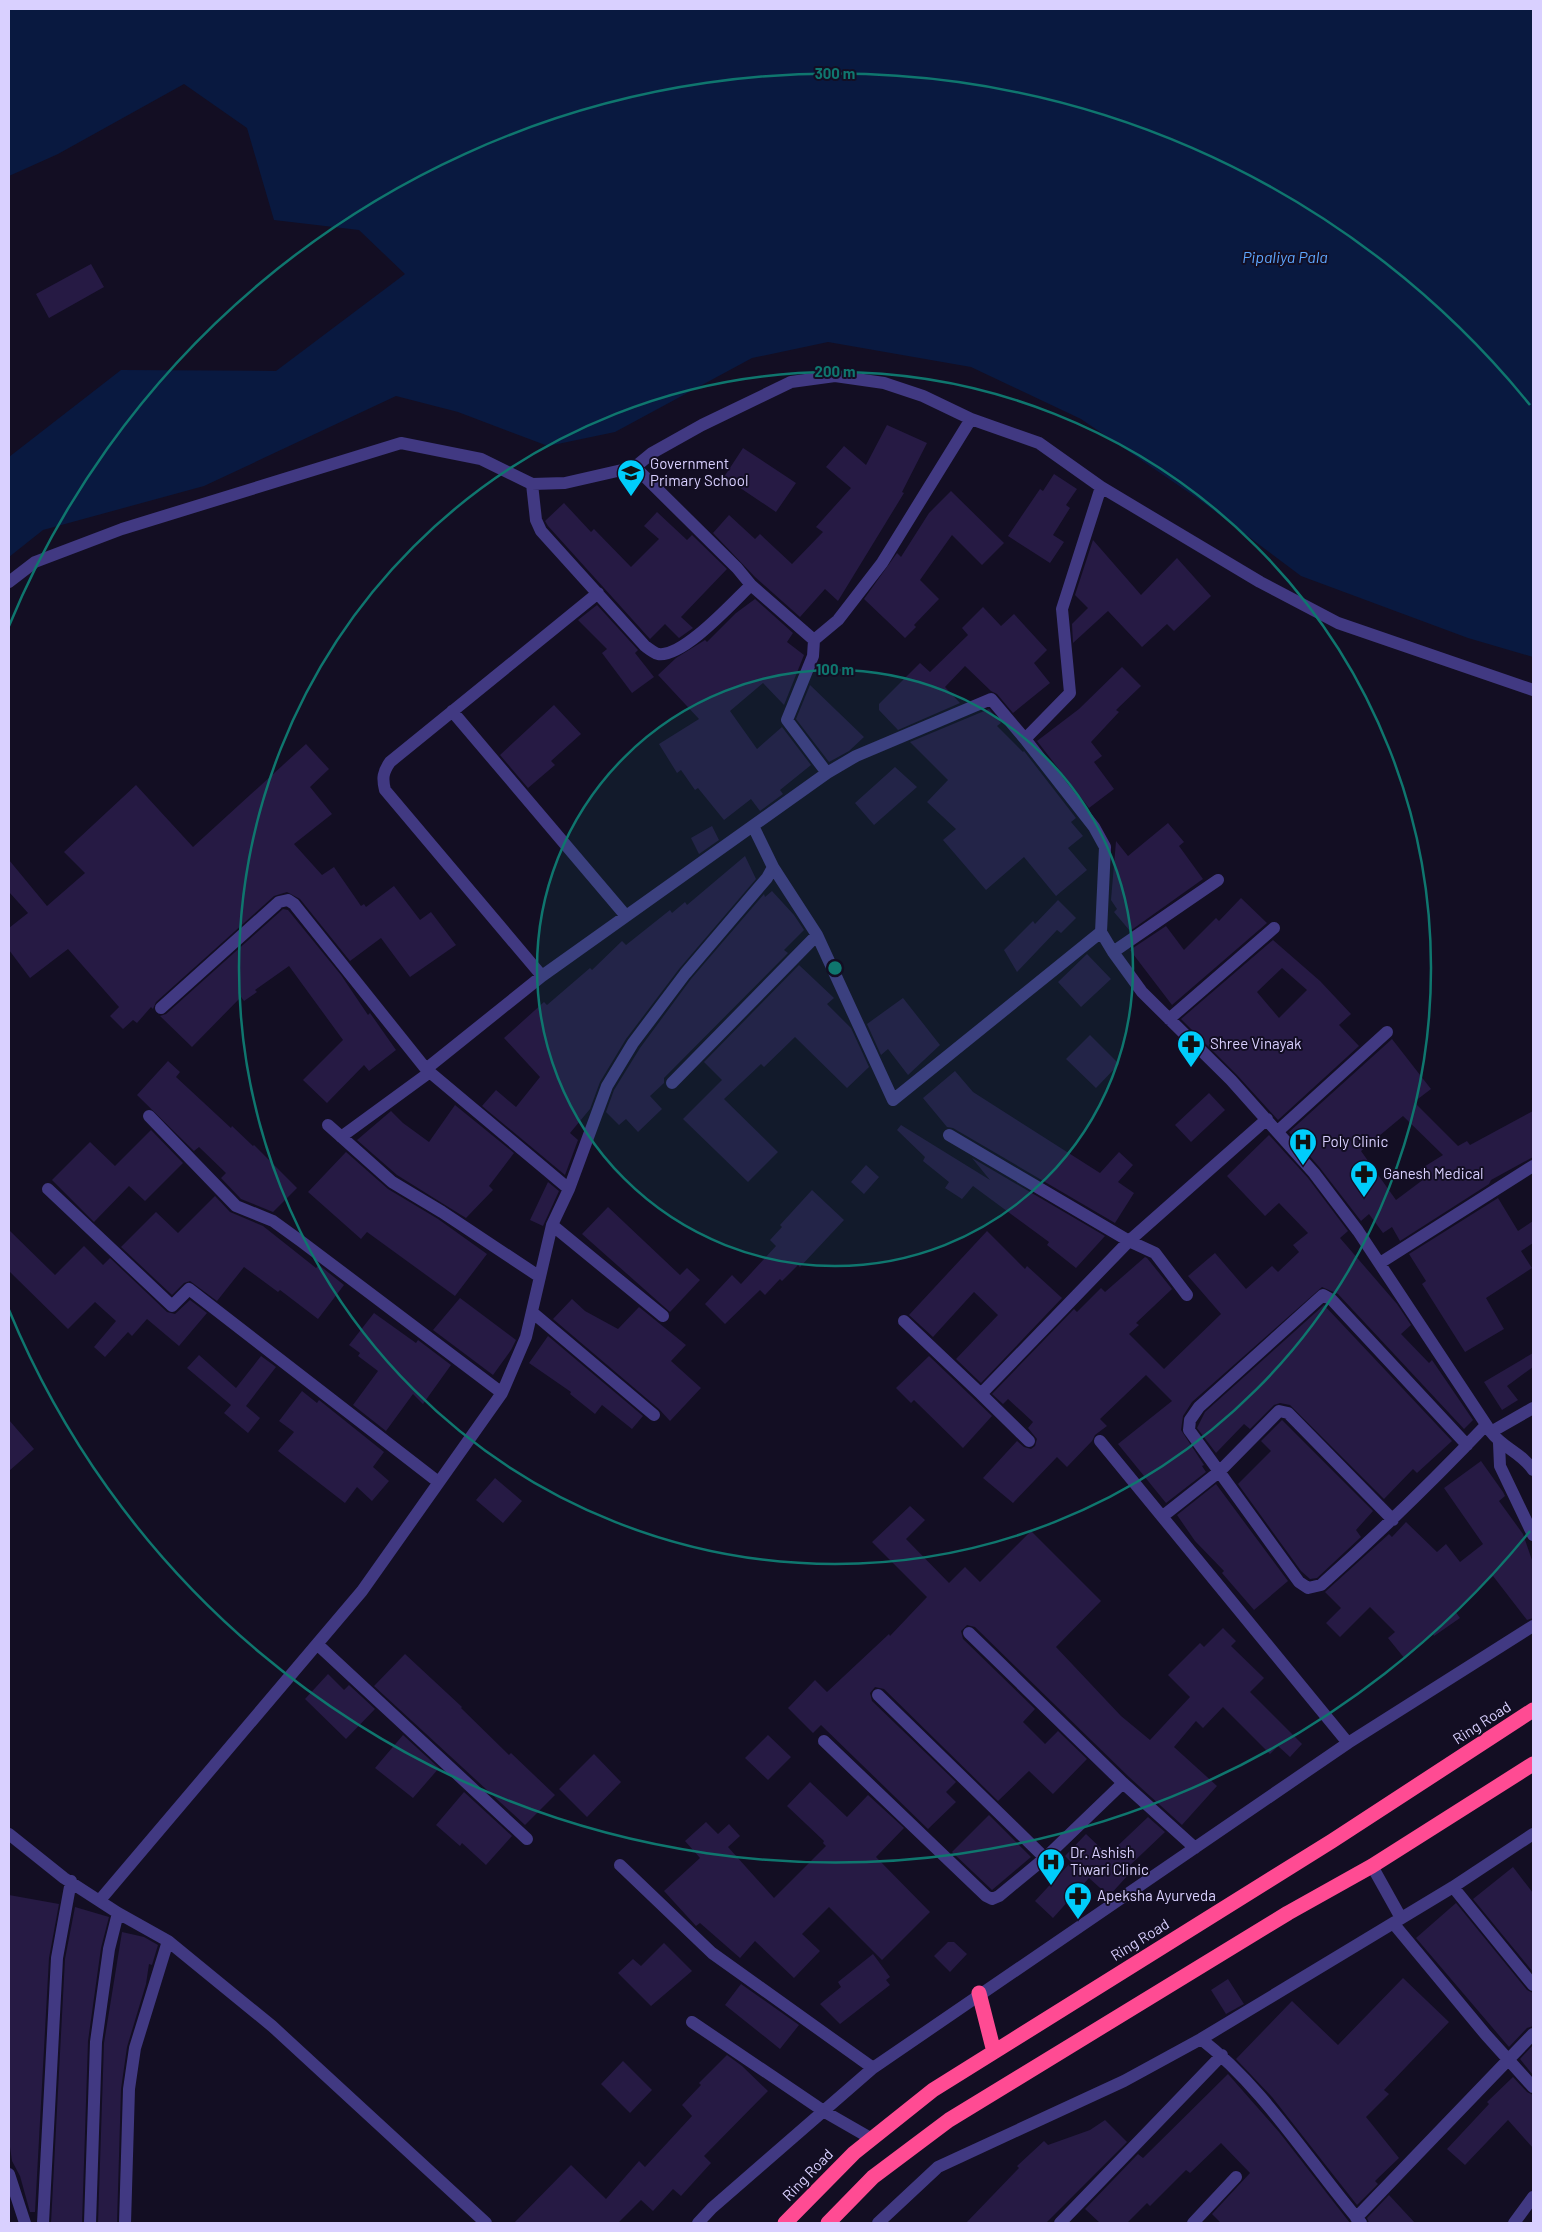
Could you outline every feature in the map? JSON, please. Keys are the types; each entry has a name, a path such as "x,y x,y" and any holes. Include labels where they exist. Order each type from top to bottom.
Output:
{"highway":[{"name":"Ring Road","path":"785,2223 854,2153 933,2090 1332,1841 1533,1710"},
{"path":"828,2223 872,2177 949,2120 1288,1913 1372,1866 1533,1764"},
{"path":"980,1993 994,2052"}],"street":[{"path":"9,582 35,562 122,529 402,443 481,459 532,484 566,483 635,467 652,453 702,425 791,382 835,376 884,383 923,396 971,419 1039,443 1101,487 1260,582 1338,623 1533,690"},
{"path":"827,773 787,720 813,656 814,640 838,620 882,563 971,419"},
{"path":"635,467 737,568 751,585 814,640"},
{"path":"532,484 538,525 645,646 657,654 669,653 685,645 751,585"},
{"path":"1025,739 1070,693 1062,610 1101,487"},
{"path":"542,976 385,790 382,780 384,770 390,762 598,593"},
{"path":"341,1137 428,1071 542,976 827,773 856,756 992,699 1094,827 1105,847 1101,932 1113,952 1142,992 1267,1119 1314,1173 1380,1263 1492,1433 1521,1456 1533,1470"},
{"path":"452,711 626,916"},
{"path":"753,826 772,867 817,935 892,1100 1101,932"},
{"path":"100,1900 362,1591 502,1393 526,1337 552,1225 569,1189 607,1086 633,1043 685,974 767,878 772,867"},
{"path":"1113,952 1218,880"},
{"path":"161,1008 278,902 288,900 294,904 428,1071 569,1189"},
{"path":"1169,1019 1274,928"},
{"path":"672,1083 817,935"},
{"path":"1278,1132 1387,1032"},
{"path":"149,1116 236,1206 273,1222 295,1237 502,1393"},
{"path":"982,1394 1130,1241 1267,1119"},
{"path":"328,1125 392,1182 442,1212 540,1277"},
{"path":"949,1135 1130,1241 1155,1253 1187,1295"},
{"path":"1380,1263 1533,1166"},
{"path":"48,1189 172,1306 189,1289 438,1482"},
{"path":"552,1225 663,1316"},
{"path":"1467,1445 1332,1300 1323,1295 1199,1407 1190,1420 1189,1430 1299,1582 1308,1588 1321,1585 1393,1520 1467,1445 1492,1433 1533,1408"},
{"path":"532,1312 654,1415"},
{"path":"904,1321 1029,1441"},
{"path":"1162,1516 1220,1471 1279,1411 1288,1413 1393,1520"},
{"path":"1492,1433 1500,1466 1533,1535"},
{"path":"1100,1440 1348,1743"},
{"path":"698,2223 712,2208 825,2112 873,2068 1348,1743 1533,1626"},
{"path":"969,1633 1124,1784 1195,1848"},
{"path":"317,1644 527,1839"},
{"path":"878,1695 1045,1858"},
{"path":"824,1741 986,1896 992,1899 999,1896 1045,1858 1124,1784"},
{"path":"9,1834 71,1881 118,1913 168,1941 272,2026 486,2223"},
{"path":"878,2223 938,2167 1124,2081 1201,2039 1453,1887 1533,1834"},
{"path":"620,1865 712,1953 873,2068"},
{"path":"1372,1866 1397,1921 1508,2060 1533,2087"},
{"path":"42,2223 57,1958 71,1881"},
{"path":"1453,1887 1533,1985"},
{"path":"90,2223 96,2042 109,1949 118,1913"},
{"path":"125,2223 129,2089 135,2048 168,1941"},
{"path":"692,2022 825,2112 872,2139"},
{"path":"1201,2039 1222,2056 1313,2160 1358,2221 1533,2034"},
{"path":"1060,2223 1222,2056"},
{"path":"9,2174 25,2223"},
{"path":"1193,2223 1236,2177"},
{"path":"1514,2223 1533,2197"}],"water":[{"name":"Pipaliya Pala","path":"9,9 1533,9 1533,657 1468,638 1301,576 1197,498 1081,419 971,367 828,342 752,358 615,432 548,446 458,412 396,396 204,486 43,530 9,557 9,457 121,370 276,371 405,274 359,230 274,220 247,128 184,84 58,154 9,176"}],"building":[{"path":"91,264 104,287 49,318 36,294"},
{"path":"887,425 927,443 902,492 904,493 838,601 825,589 800,617 755,577 713,533 729,515 755,539 760,534 792,564 823,532 816,527 851,488 826,467 844,446 866,465"},
{"path":"743,448 796,483 776,512 724,477"},
{"path":"1054,474 1077,489 1066,505 1070,508 1053,535 1064,542 1050,563 1008,536 1040,489 1043,491"},
{"path":"951,491 1004,543 982,565 952,535 920,580 939,599 914,625 916,627 905,638 864,599 897,553 901,557 929,513"},
{"path":"564,503 591,532 594,529 631,567 659,539 644,526 657,512 687,540 692,535 727,569 681,617 693,628 679,638 665,624 650,639 548,526 545,521"},
{"path":"1093,540 1141,595 1177,558 1211,596 1174,631 1167,624 1142,647 1108,611 1073,643 1072,624 1088,608 1075,595"},
{"path":"755,599 793,633 787,642 804,655 784,705 763,683 730,711 757,749 782,727 811,765 780,790 783,794 760,811 751,799 724,820 698,788 695,790 681,770 677,773 659,744 699,719 658,675 676,658 705,640 707,642 736,613"},
{"path":"597,605 638,650 635,653 654,677 632,693 602,653 607,649 578,620"},
{"path":"983,607 1001,626 1014,614 1047,650 1034,663 1050,683 1013,713 997,694 991,691 965,666 945,687 960,703 898,730 879,710 879,704 920,663 930,672 968,635 962,628"},
{"path":"1122,667 1141,686 1116,710 1119,712 1091,742 1102,756 1094,762 1114,789 1089,808 1037,741 1079,709"},
{"path":"810,685 864,737 849,751 829,762 796,719"},
{"path":"554,705 581,734 551,761 555,765 528,788 500,755"},
{"path":"989,709 1001,723 997,726 1024,751 1076,818 1071,822 1083,836 1068,848 1087,870 1056,896 1024,857 986,890 943,840 956,829 927,802 948,780 910,742"},
{"path":"306,744 329,769 310,787 332,814 294,844 322,875 334,867 361,906 364,904 366,907 394,886 420,920 431,912 456,945 410,977 381,938 350,961 300,899 287,892 274,896 156,1002 153,1009 151,1007 137,1023 133,1020 123,1029 110,1016 119,1007 68,949 30,978 9,950 9,928 28,913 9,892 9,860 47,906 85,873 64,852 136,785 193,847"},
{"path":"895,767 917,787 874,825 855,803"},
{"path":"1168,823 1184,842 1179,846 1203,879 1130,931 1114,912 1117,909 1111,900 1116,841 1128,856"},
{"path":"712,826 719,840 699,854 691,838"},
{"path":"745,856 756,879 679,969 626,1039 600,1082 590,1109 570,1133 578,1140 565,1175 482,1106 496,1090 516,1107 540,1077 504,1038 544,1002 547,1005 590,968 592,970 622,941 626,945 670,910 672,913 685,902 687,905"},
{"path":"772,891 794,915 804,930 784,950 788,953 664,1078 664,1083 650,1096 662,1109 638,1132 626,1119 619,1125 606,1112 614,1090 640,1048 691,979 764,894 765,897"},
{"path":"1241,898 1267,923 1172,1005 1130,950 1166,926 1184,950 1216,918 1219,921"},
{"path":"1058,900 1076,918 1061,933 1057,930 1017,972 1004,950 1033,921 1035,924"},
{"path":"283,909 288,910 341,975 368,1015 370,1013 396,1050 369,1071 364,1065 327,1103 303,1080 343,1040 289,966 255,990 257,992 244,1001 241,997 192,1047 160,1016 166,1014"},
{"path":"1273,940 1320,981 1351,1014 1339,1025 1359,1046 1278,1120 1237,1075 1181,1019","holes":["1282,968 1307,990 1279,1018 1257,992"]},
{"path":"1087,954 1111,979 1081,1007 1058,982"},
{"path":"799,965 834,998 827,1004 851,1028 869,1067 847,1088 795,1037 764,1067 761,1064 724,1099 778,1152 748,1182 683,1119 722,1080 704,1062"},
{"path":"903,998 940,1045 908,1075 888,1049 881,1055 867,1024"},
{"path":"1090,1035 1119,1064 1096,1088 1066,1059"},
{"path":"1392,1039 1431,1089 1414,1102 1458,1146 1467,1141 1470,1145 1533,1111 1533,1157 1491,1180 1489,1184 1400,1241 1392,1227 1383,1233 1369,1214 1361,1221 1289,1132","holes":["1403,1116 1443,1155 1419,1170 1424,1179 1396,1200 1361,1151"]},
{"path":"168,1061 180,1072 176,1077 231,1128 232,1126 254,1145 297,1188 273,1212 241,1199 221,1178 226,1173 199,1147 194,1151 137,1095"},
{"path":"955,1071 973,1092 1100,1173 1119,1152 1133,1165 1118,1182 1134,1193 1115,1223 953,1128 947,1127 923,1098"},
{"path":"1209,1093 1225,1110 1191,1142 1175,1125"},
{"path":"455,1105 514,1153 489,1186 493,1190 466,1218 397,1175 357,1140 391,1111 403,1123 429,1142"},
{"path":"901,1125 990,1180 972,1158 1105,1236 1076,1268 1047,1245 1049,1242 973,1186 962,1199 945,1188 949,1182 923,1161 925,1157 897,1130"},
{"path":"151,1130 183,1163 145,1201 129,1186 94,1222 52,1180 90,1142 115,1166"},
{"path":"1269,1135 1308,1178 1348,1231 1340,1238 1397,1304 1411,1325 1401,1334 1429,1363 1432,1360 1473,1420 1464,1429 1338,1294 1322,1287 1192,1402 1183,1416 1181,1430 1204,1465 1202,1466 1206,1472 1166,1503 1118,1444 1172,1401 1146,1375 1100,1419 1107,1426 1095,1435 1092,1441 1067,1467 1057,1457 1013,1503 983,1478 1017,1441 1024,1447 1031,1449 1035,1446 1037,1439 1028,1428 1033,1422 1008,1399 1003,1404 992,1394 1074,1309 1077,1312 1101,1288 1105,1292 1145,1257 1147,1258 1172,1289 1136,1323 1139,1325 1129,1334 1164,1369 1221,1314 1188,1276 1215,1253 1246,1289 1272,1266 1278,1272 1299,1252 1293,1245 1308,1233 1279,1203 1265,1216 1227,1176"},
{"path":"346,1152 388,1189 438,1219 487,1254 455,1296 367,1232 361,1239 308,1192"},
{"path":"866,1165 879,1177 864,1194 851,1182"},
{"path":"548,1182 559,1191 543,1226 530,1220"},
{"path":"812,1190 844,1220 800,1267 798,1265 782,1281 780,1279 765,1295 760,1290 725,1324 705,1304 732,1275 741,1284 776,1246 770,1240 782,1227 780,1225"},
{"path":"215,1196 230,1212 263,1226 316,1268 319,1265 344,1285 318,1319 280,1290 278,1292 244,1267 217,1301 190,1281 184,1283 172,1295 121,1247 156,1212 178,1233"},
{"path":"1498,1198 1518,1231 1533,1221 1533,1243 1521,1251 1532,1268 1486,1298 1504,1329 1465,1352 1422,1284 1426,1281 1409,1254"},
{"path":"608,1207 680,1275 687,1268 700,1280 670,1312 582,1234"},
{"path":"9,1230 55,1275 84,1246 103,1265 110,1258 167,1312 175,1314 190,1300 207,1313 179,1346 147,1319 132,1336 128,1332 105,1357 94,1347 116,1321 95,1302 68,1329 9,1271"},
{"path":"987,1231 1025,1269 1027,1266 1062,1298 981,1383 956,1359 998,1315 974,1292 933,1337 909,1315"},
{"path":"460,1298 516,1340 493,1375 433,1330"},
{"path":"572,1299 585,1311 618,1329 639,1307 686,1345 671,1361 701,1388 670,1421 659,1409 553,1319"},
{"path":"1324,1305 1452,1441 1417,1473 1413,1469 1384,1499 1290,1405 1280,1403 1274,1405 1250,1429 1244,1424 1216,1453 1197,1428 1205,1412"},
{"path":"374,1313 416,1343 418,1340 451,1365 423,1404 413,1394 386,1431 353,1405 378,1371 358,1356 360,1353 349,1345"},
{"path":"548,1336 643,1416 632,1429 602,1405 595,1414 570,1394 571,1392 529,1363"},
{"path":"1533,1353 1533,1367 1507,1386 1518,1400 1502,1410 1484,1382"},
{"path":"199,1355 236,1388 261,1356 276,1367 246,1406 260,1418 248,1433 224,1413 231,1405 187,1368"},
{"path":"929,1356 992,1416 963,1448 914,1400 911,1403 896,1388"},
{"path":"302,1391 317,1403 319,1400 384,1452 373,1467 389,1481 372,1501 357,1487 345,1503 278,1451 294,1432 279,1421"},
{"path":"9,1420 34,1449 9,1471"},
{"path":"1282,1420 1373,1511 1356,1530 1361,1537 1317,1578 1310,1579 1301,1571 1238,1484 1271,1451 1261,1441"},
{"path":"1481,1461 1503,1492 1505,1496 1499,1501 1523,1534 1533,1563 1533,1618 1527,1620 1493,1576 1455,1611 1460,1618 1434,1636 1433,1634 1405,1659 1388,1638 1395,1632 1370,1607 1340,1637 1326,1623 1341,1608 1325,1592 1389,1534 1392,1537 1406,1522 1437,1552 1446,1544 1460,1562 1483,1544 1444,1488"},
{"path":"495,1478 522,1501 503,1523 476,1500"},
{"path":"1216,1484 1288,1581 1254,1610 1222,1573 1224,1571 1195,1541 1177,1515"},
{"path":"910,1506 925,1520 906,1539 949,1583 965,1567 980,1582 1031,1531 1101,1601 1056,1647 1121,1716 1150,1740 1190,1697 1168,1675 1200,1643 1204,1647 1223,1628 1236,1641 1231,1646 1264,1678 1250,1692 1302,1744 1290,1757 1278,1746 1270,1754 1223,1707 1203,1728 1196,1721 1174,1747 1217,1786 1182,1825 1129,1777 975,1627 967,1625 961,1631 963,1639 1035,1709 1023,1722 1045,1744 1058,1731 1087,1759 1053,1794 1029,1771 998,1801 884,1689 875,1687 870,1693 872,1701 956,1782 946,1792 956,1802 928,1829 821,1725 813,1733 788,1708 815,1680 827,1692 889,1634 890,1636 927,1597 872,1542"},
{"path":"405,1654 462,1707 509,1755 511,1753 555,1795 525,1825 374,1686"},
{"path":"328,1674 344,1690 349,1685 375,1709 346,1739 305,1699"},
{"path":"403,1735 439,1768 413,1798 375,1768"},
{"path":"768,1735 791,1757 768,1780 745,1758"},
{"path":"594,1754 621,1782 587,1817 559,1789"},
{"path":"810,1782 847,1817 868,1795 904,1828 876,1857 930,1912 882,1960 829,1907 802,1934 820,1951 794,1978 755,1941 740,1958 700,1923 696,1926 664,1891 700,1858 685,1841 706,1822 718,1834 729,1824 740,1836 728,1847 774,1898 826,1846 823,1843 824,1841 787,1806"},
{"path":"464,1792 512,1836 486,1865 462,1843 460,1846 436,1825"},
{"path":"989,1815 1031,1857 992,1890 952,1852"},
{"path":"1148,1817 1165,1832 1125,1870 1129,1874 1109,1896 1089,1878 1053,1918 1035,1901 1071,1862 1065,1856 1086,1834 1108,1855"},
{"path":"1513,1867 1533,1893 1533,1972 1473,1899"},
{"path":"9,1895 59,1904 49,1958 35,2212 30,2212 20,2176 12,2161 9,2140"},
{"path":"1456,1903 1527,1990 1533,1993 1533,2026 1527,2028 1509,2047 1416,1938"},
{"path":"75,1907 109,1917 101,1948 88,2041 82,2223 51,2223 65,1959"},
{"path":"122,1932 144,1937 158,1945 152,1965 149,1964 146,1984 127,2047 121,2089 117,2223 98,2223 104,2043"},
{"path":"948,1942 954,1942 967,1954 950,1972 934,1956"},
{"path":"664,1943 692,1971 651,2006 618,1973 633,1959 641,1966"},
{"path":"873,1954 890,1977 886,1980 890,1985 840,2024 820,2004 841,1987 838,1982"},
{"path":"1403,1978 1449,2022 1384,2090 1389,2094 1366,2117 1399,2158 1375,2181 1378,2184 1357,2205 1272,2097 1236,2059 1292,2001 1338,2045"},
{"path":"1228,1979 1244,2004 1226,2014 1211,1990"},
{"path":"741,1984 799,2025 780,2049 725,2005"},
{"path":"1533,2045 1533,2075 1520,2059"},
{"path":"727,2055 742,2066 768,2091 704,2156 711,2163 681,2196 673,2189 653,2211 641,2200 618,2223 514,2223 571,2165 606,2199 639,2161 645,2167 692,2116 682,2105 701,2085 699,2083"},
{"path":"623,2061 652,2090 630,2113 601,2084"},
{"path":"1228,2074 1279,2132 1350,2223 1221,2223 1212,2214 1250,2173 1221,2143 1190,2173 1186,2170 1150,2206 1147,2203 1127,2223 1100,2223 1085,2209 1138,2154 1143,2158"},
{"path":"1513,2077 1527,2092 1533,2095 1533,2148 1508,2120 1465,2165 1447,2149 1489,2104 1487,2102"},
{"path":"1105,2120 1127,2142 1046,2223 966,2223 1019,2168 1017,2166 1044,2141 1048,2145 1090,2130"},
{"path":"1389,2195 1415,2223 1369,2223 1367,2218"}],"place":[{"name":"Government Primary School","path":"631,497"},
{"name":"Shree Vinayak","path":"1191,1068"},
{"name":"Poly Clinic","path":"1303,1166"},
{"name":"Ganesh Medical","path":"1364,1198"},
{"name":"Dr. Ashish Tiwari Clinic","path":"1051,1886"},
{"name":"Apeksha Ayurveda","path":"1078,1920"}]}
